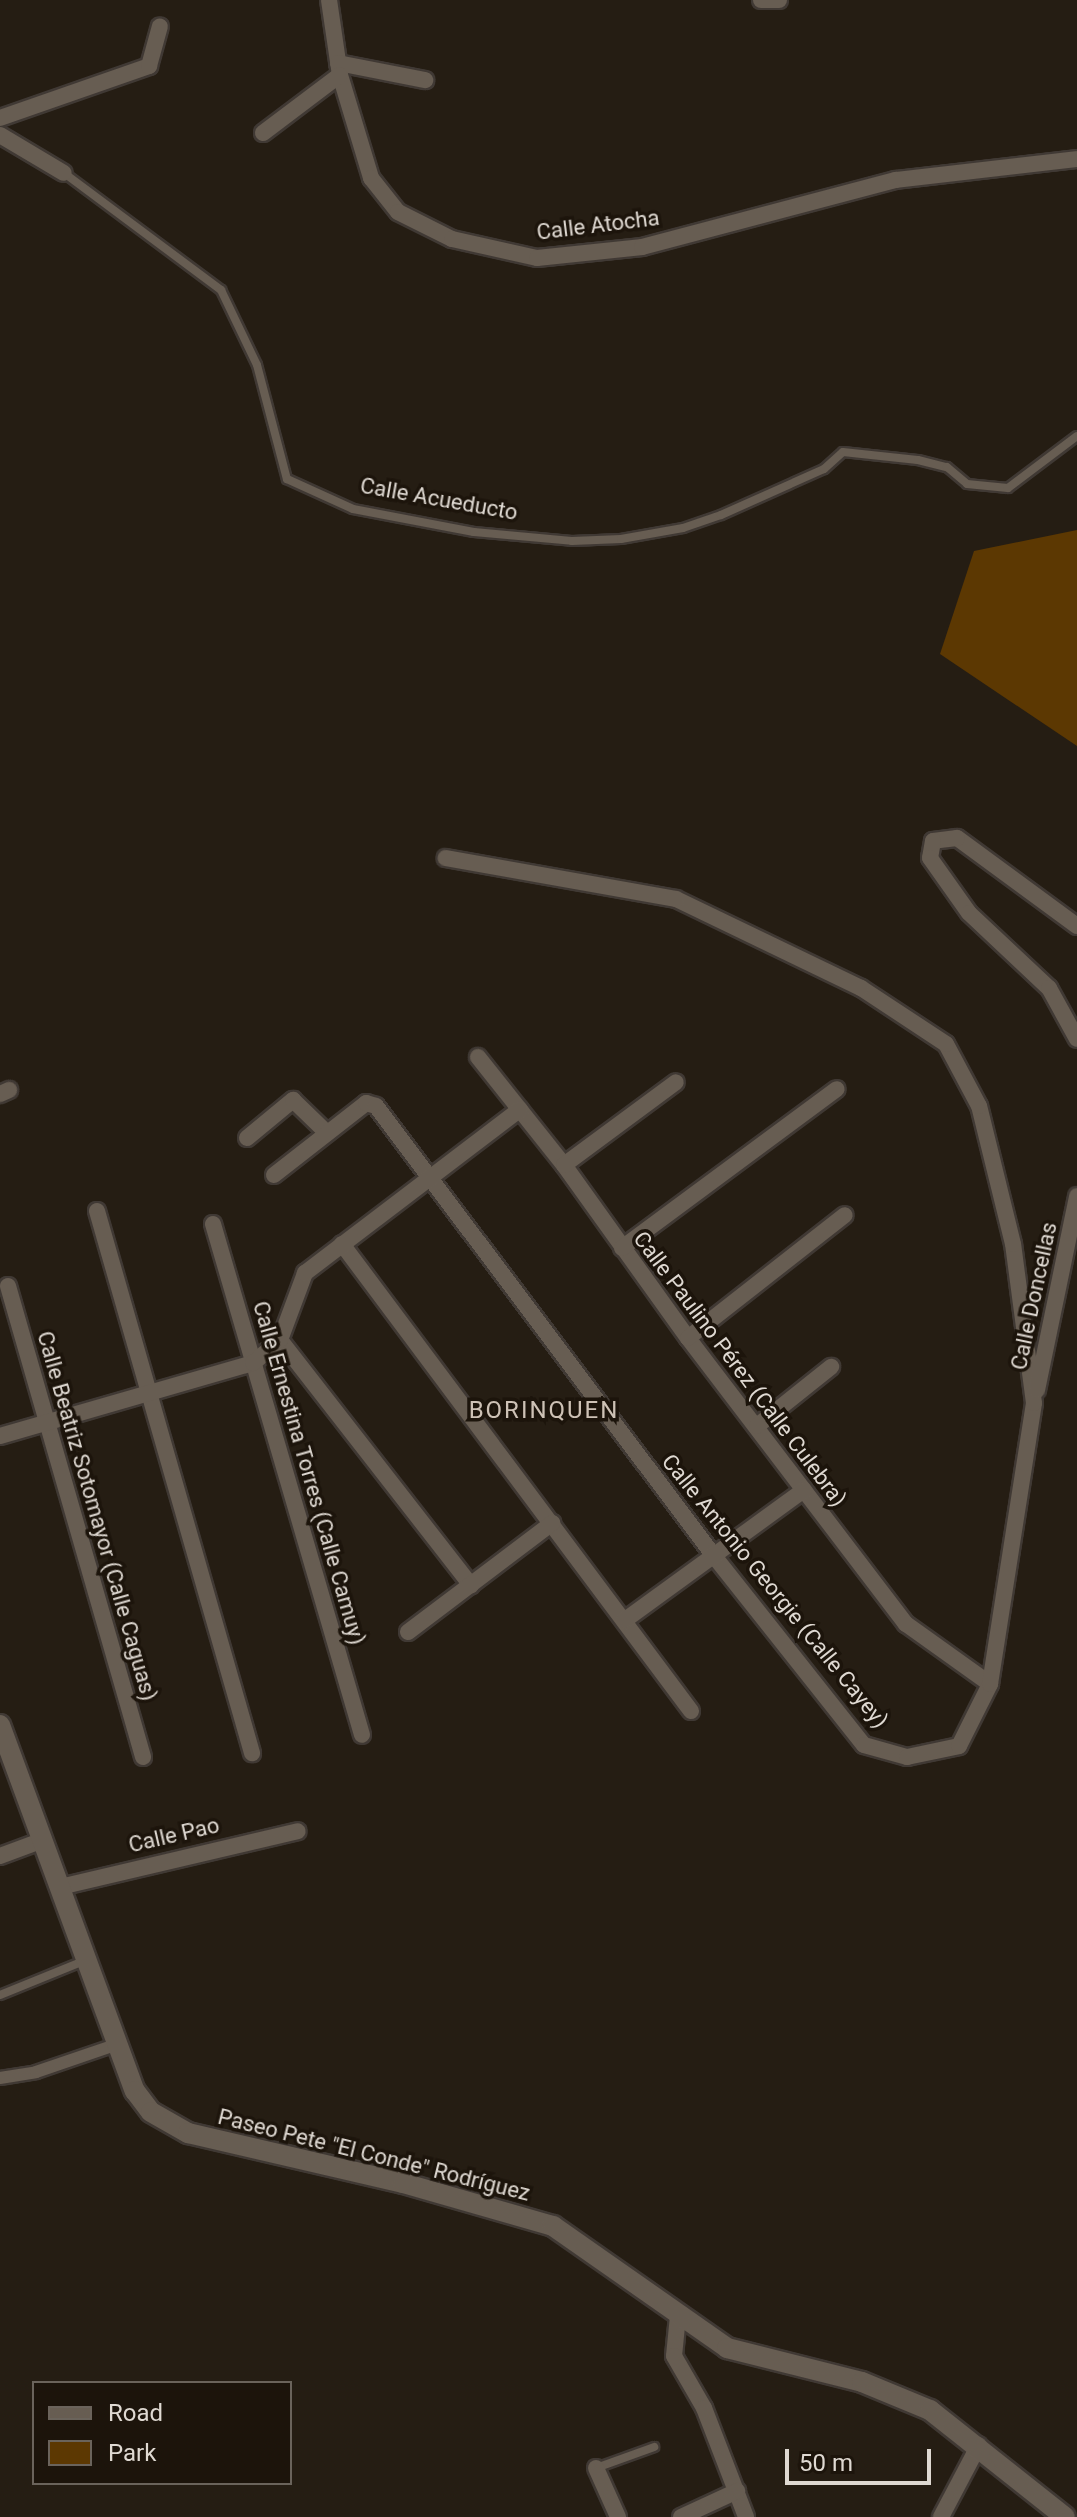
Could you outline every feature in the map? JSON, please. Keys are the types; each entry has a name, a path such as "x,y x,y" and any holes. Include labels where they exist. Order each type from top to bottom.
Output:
{"street":[{"name":"Calle Atocha","path":"329,0 339,69 371,178 398,212 452,239 537,258 642,247 896,180 1077,159"},
{"path":"761,0 779,0"},
{"path":"0,118 149,66 160,26"},
{"path":"263,133 339,69 425,80"},
{"name":"Calle Acueducto","path":"0,135 64,173"},
{"path":"1077,926 957,838 933,841 930,858 969,913 1049,988 1077,1039"},
{"name":"Calle Antonio Georgie (Calle Cayey)","path":"326,1132 366,1103 376,1106 714,1556 864,1745 907,1757 959,1746 990,1684 1034,1403 1013,1244 983,1121 946,1044 861,988 676,899 446,858"},
{"name":"Calle Paulino Pérez (Calle Culebra)","path":"478,1057 564,1165 688,1338 906,1624 990,1684"},
{"path":"564,1165 676,1082"},
{"path":"622,1248 837,1089"},
{"path":"247,1138 293,1100 326,1132 274,1175"},
{"path":"0,1436 253,1363 280,1340 305,1273 520,1109"},
{"name":"Calle Doncellas","path":"1034,1403 1075,1219 1077,1196"},
{"path":"97,1211 252,1753"},
{"path":"688,1338 845,1215"},
{"name":"Calle Ernestina Torres (Calle Camuy)","path":"213,1224 362,1735"},
{"path":"342,1244 691,1711"},
{"name":"Calle Beatriz Sotomayor (Calle Caguas)","path":"8,1286 143,1757"},
{"path":"280,1340 471,1585"},
{"path":"757,1426 831,1367"},
{"path":"625,1620 804,1490"},
{"path":"408,1632 552,1523"},
{"name":"Paseo Pete \"El Conde\" Rodríguez","path":"0,1725 135,2091 170,2125 553,2226 727,2348 899,2394 979,2445 1065,2517"},
{"name":"Calle Pao","path":"60,1887 298,1831"},
{"path":"0,1856 43,1840"},
{"path":"0,2078 36,2072 118,2044"},
{"path":"678,2316 674,2356 704,2408 746,2517"},
{"path":"941,2517 979,2445"},
{"path":"596,2468 618,2517"},
{"path":"681,2517 737,2491"}],"lane":[{"name":"Calle Acueducto","path":"64,173 221,290 257,365 287,479 353,509 474,532 572,541 683,528 721,515 824,469 843,452 918,460 947,467 967,484 1008,488 1077,436"},
{"path":"0,1995 87,1960"},
{"path":"596,2468 654,2447"}],"green space":[{"path":"1077,530 1077,746 940,654 974,551"}],"district":[{"name":"BORINQUEN","path":"544,1411"}]}
